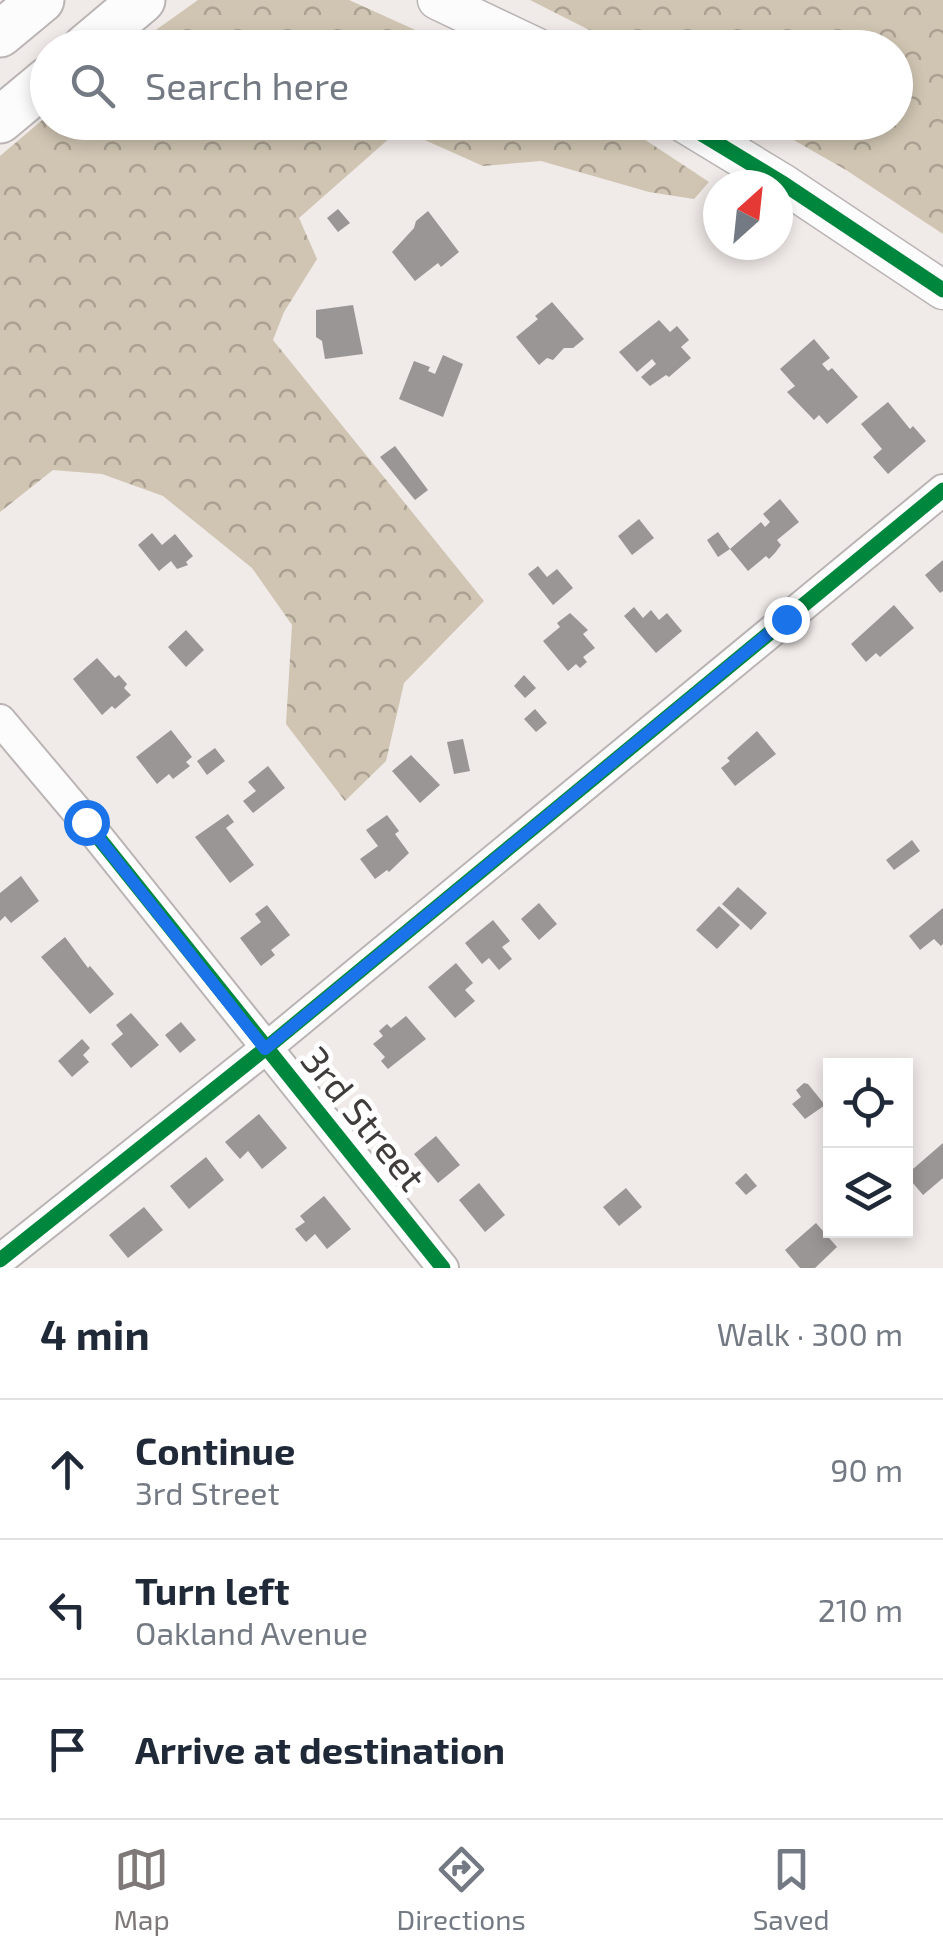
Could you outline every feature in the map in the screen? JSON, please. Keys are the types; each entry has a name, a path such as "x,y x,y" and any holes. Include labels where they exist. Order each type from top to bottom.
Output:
{"highway":[{"path":"0,34 41,0"},
{"path":"107,30 142,0"},
{"path":"0,120 30,95"}],"main road":[{"path":"437,0 500,30"},
{"path":"712,140 943,290"}],"street":[{"path":"0,1260 265,1049 943,490"},
{"name":"3rd Street","path":"0,720 443,1268"}],"green space":[{"path":"198,0 349,0 415,30 156,30"},
{"path":"530,0 943,0 943,234 794,140 913,140 913,30 589,30"},
{"path":"30,130 30,140 388,140 299,218 317,259 284,312 273,340 484,601 404,683 386,761 345,801 286,724 292,625 252,568 163,496 102,474 53,470 0,512 0,156"},
{"path":"425,140 646,140 703,178 703,189 694,199 649,192 541,161 483,166"}],"building":[{"path":"338,209 350,223 338,232 327,218"},
{"path":"428,211 459,252 415,281 392,252"},
{"path":"552,302 584,339 539,365 516,337"},
{"path":"353,305 363,354 325,359 322,341 316,337 316,310"},
{"path":"659,320 670,332 677,326 689,340 681,347 691,358 669,377 666,375 650,386 641,377 656,364 652,359 637,372 619,352"},
{"path":"814,339 830,358 822,364 828,371 832,368 858,397 827,424 819,415 814,420 787,392 795,386 780,369"},
{"path":"443,355 463,364 443,417 399,399 414,361 430,367 428,371 435,374"},
{"path":"888,402 910,429 913,426 926,441 888,474 873,457 882,449 861,424"},
{"path":"395,446 428,490 415,500 380,457"},
{"path":"780,499 799,522 777,540 781,545 769,559 766,556 748,571 730,549 761,522 765,527 770,522 763,514"},
{"path":"639,519 654,538 632,555 618,536"},
{"path":"718,532 730,549 718,557 707,540"},
{"path":"152,533 162,545 175,534 193,556 186,562 188,565 177,569 171,561 159,571 138,545"},
{"path":"943,560 943,591 940,593 925,575"},
{"path":"538,566 547,577 557,569 573,588 553,605 528,574"},
{"path":"894,605 914,628 880,657 876,653 866,662 851,644"},
{"path":"634,607 643,618 651,610 659,620 667,613 682,631 656,653 624,616"},
{"path":"570,613 588,630 583,634 595,648 583,657 587,662 580,668 576,664 568,671 543,641"},
{"path":"186,630 204,650 186,667 168,647"},
{"path":"97,658 115,678 119,675 131,695 102,715 73,679"},
{"path":"524,675 536,688 525,698 514,686"},
{"path":"535,709 547,723 536,732 524,719"},
{"path":"171,730 192,757 186,762 190,766 173,779 169,774 157,784 136,757"},
{"path":"757,731 776,754 735,786 721,768"},
{"path":"463,739 470,771 454,774 447,742"},
{"path":"215,748 225,761 207,775 197,761"},
{"path":"411,755 440,785 420,803 392,771"},
{"path":"268,766 285,788 253,813 243,801 256,791 248,782"},
{"path":"228,814 234,822 226,828 254,865 230,883 195,837"},
{"path":"387,815 409,853 375,879 360,859 378,846 366,830"},
{"path":"912,840 920,851 894,870 886,860"},
{"path":"21,876 39,901 11,923 5,916 0,921 0,893"},
{"path":"738,887 767,913 751,930 722,904"},
{"path":"539,903 557,924 539,940 521,919"},
{"path":"267,905 290,935 271,950 275,955 261,966 240,938 261,922 255,914"},
{"path":"719,906 740,925 717,949 696,930"},
{"path":"943,908 943,944 934,939 920,950 909,936"},
{"path":"493,920 510,941 502,947 512,959 499,970 489,958 482,964 465,943"},
{"path":"65,937 114,994 90,1014 41,957"},
{"path":"456,963 473,983 465,990 475,1001 455,1018 428,987"},
{"path":"131,1013 159,1045 131,1068 111,1044 123,1034 116,1025"},
{"path":"406,1016 426,1039 388,1069 381,1061 385,1057 373,1044 383,1036 379,1031 387,1024 391,1028"},
{"path":"181,1022 196,1040 180,1053 165,1035"},
{"path":"82,1039 90,1048 83,1055 89,1062 72,1077 58,1061"},
{"path":"808,1084 823,1106 805,1119 792,1104 801,1097 796,1090"},
{"path":"259,1114 287,1148 262,1169 248,1151 240,1159 225,1142"},
{"path":"436,1136 460,1165 438,1183 414,1154"},
{"path":"943,1143 943,1178 923,1195 913,1183 913,1169"},
{"path":"206,1157 224,1180 189,1209 170,1186"},
{"path":"746,1173 757,1186 746,1195 735,1183"},
{"path":"479,1183 505,1215 485,1232 459,1200"},
{"path":"626,1188 642,1207 619,1226 603,1207"},
{"path":"324,1196 351,1229 327,1249 315,1234 306,1242 295,1229 305,1222 300,1216"},
{"path":"144,1207 163,1230 128,1258 109,1235"},
{"path":"816,1223 823,1238 829,1238 837,1247 815,1268 800,1268 785,1250"}],"cycle path":[{"path":"712,140 943,290"},
{"path":"0,1260 265,1049 943,490"},
{"path":"86,822 443,1268"}],"route":[{"path":"86,822 265,1049 786,619"}]}
